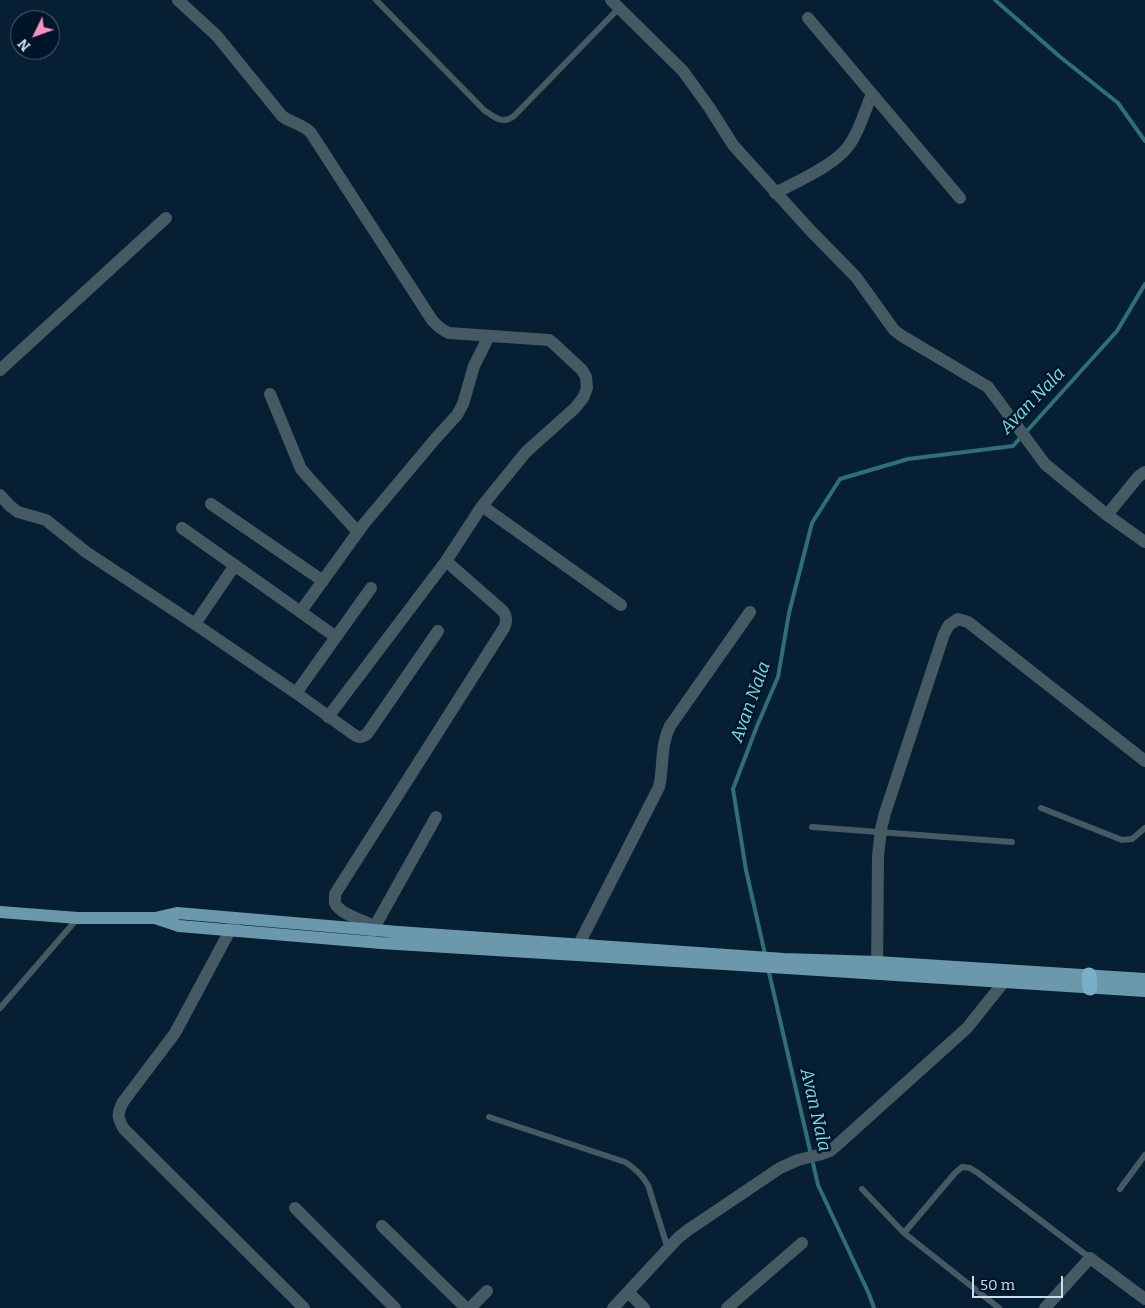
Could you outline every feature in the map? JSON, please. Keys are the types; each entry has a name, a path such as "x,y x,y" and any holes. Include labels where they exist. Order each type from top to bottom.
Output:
{"main road":[{"path":"0,912 78,918 155,918 179,926 233,924 374,928 579,944 724,959"},
{"path":"233,924 368,942 724,959 1090,982 1145,991"},
{"path":"877,969 1003,983 1145,979"}],"street":[{"path":"178,0 217,36 282,116 290,122 303,126 311,133 432,320 438,326 449,333 549,340 582,370 586,376 587,388 583,398 575,408 526,452 482,506 446,560 328,717"},
{"path":"615,4 679,67 706,102 733,145 810,230 856,277 894,330 988,387 1046,464 1107,515 1144,538"},
{"path":"808,18 960,198"},
{"path":"776,193 828,164 849,146 872,94"},
{"path":"0,370 166,218"},
{"path":"301,612 358,532 457,415 474,366 489,336"},
{"path":"270,394 302,469 358,532"},
{"path":"1107,515 1138,477 1145,472"},
{"path":"0,495 18,512 46,520 86,552 195,624 359,738 367,734 438,631"},
{"path":"211,504 323,580"},
{"path":"482,506 621,605"},
{"path":"182,528 336,636"},
{"path":"374,928 338,907 335,902 335,894 504,628 506,622 506,615 503,611 446,560"},
{"path":"195,624 235,565"},
{"path":"296,693 371,588"},
{"path":"579,944 659,787 662,776 664,744 670,726 750,612"},
{"path":"877,969 880,833 944,634 949,625 958,619 968,622 1145,761"},
{"path":"368,942 436,817"},
{"path":"233,924 175,1033 123,1102 118,1111 118,1120 124,1129 304,1308"},
{"path":"614,1308 688,1230 780,1168 798,1160 830,1151 836,1146 967,1028 1003,983"},
{"path":"295,1208 395,1308"},
{"path":"382,1226 468,1308 487,1290"},
{"path":"727,1308 802,1242"},
{"path":"1044,1308 1090,1258 1145,1299"},
{"path":"628,1292 644,1308"}],"lane":[{"path":"376,0 484,110 502,121 509,120 514,116 615,4"},
{"path":"1040,808 1122,840 1132,840 1145,828"},
{"path":"812,826 880,833 1012,842"},
{"path":"0,1008 78,918"},
{"path":"489,1118 625,1162 636,1169 648,1185 668,1249"},
{"path":"1120,1189 1145,1155"},
{"path":"904,1232 955,1173 962,1167 970,1168 1090,1258"},
{"path":"862,1189 904,1232 999,1308"}],"waterway":[{"name":"Avan Nala","path":"995,0 1059,56 1118,103 1145,141"},
{"name":"Avan Nala","path":"1026,432 1117,331 1145,284"},
{"name":"Avan Nala","path":"765,954 746,870 733,789 778,677 789,613 812,523 840,479 908,459 1013,446 1021,437"},
{"name":"Avan Nala","path":"768,968 818,1185 874,1308"}]}
